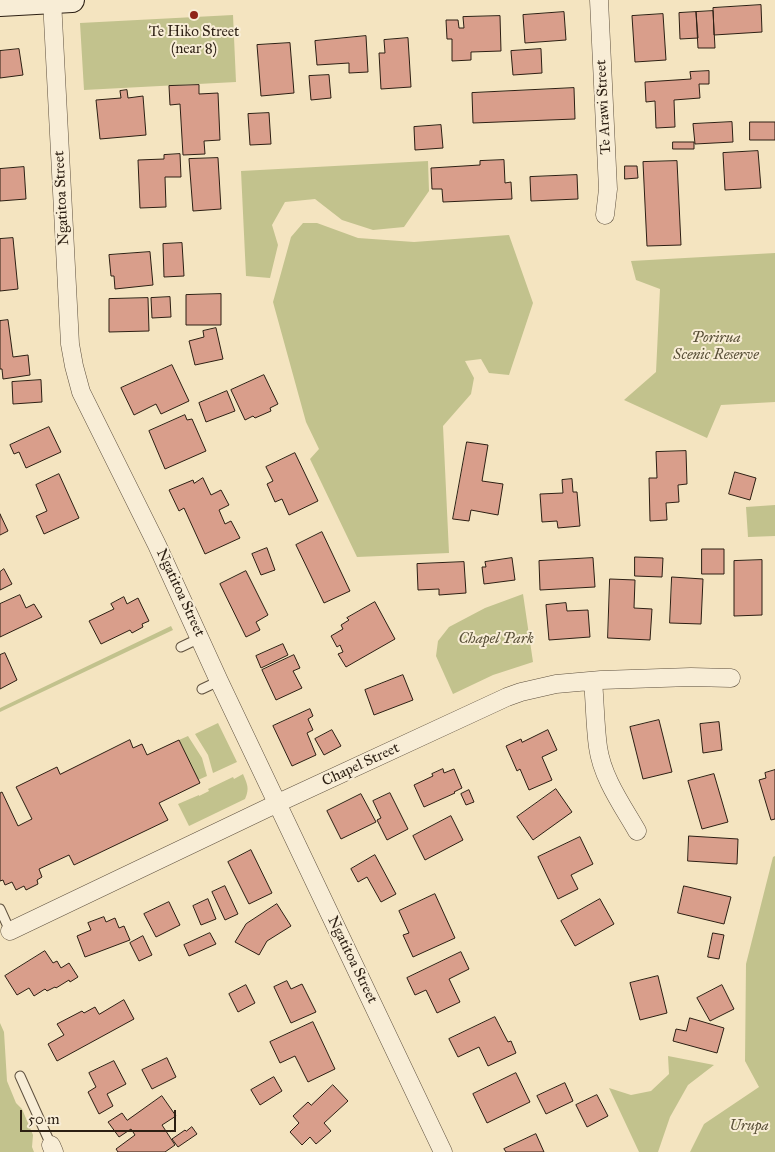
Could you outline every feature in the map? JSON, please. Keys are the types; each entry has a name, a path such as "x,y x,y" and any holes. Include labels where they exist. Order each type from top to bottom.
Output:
{"street":[{"path":"0,4 59,0"},
{"name":"Ngatitoa Street","path":"59,0 70,344 81,392 158,545 219,681 443,1152"},
{"name":"Te Arawi Street","path":"599,0 608,189 605,215"},
{"name":"Chapel Street","path":"10,931 507,697 556,684 691,677 731,678"},
{"path":"593,681 598,748 610,781 637,831"}],"lane":[{"path":"181,647 200,638"},
{"path":"202,689 219,681"},
{"path":"0,909 10,931"},
{"path":"20,1076 53,1148"}],"green space":[{"path":"233,15 236,82 84,90 80,23"},
{"path":"428,161 429,191 404,227 373,230 342,220 315,199 285,202 272,225 278,245 270,278 246,276 241,171"},
{"path":"303,223 317,223 358,238 414,242 509,235 533,303 509,375 489,373 481,359 465,361 474,378 471,394 443,426 449,553 357,557 310,459 319,449 306,422 273,302 291,237"},
{"name":"Porirua Scenic Reserve","path":"775,253 775,402 721,405 707,438 624,400 656,372 660,289 636,280 631,261"},
{"path":"775,505 775,536 748,537 746,507"},
{"name":"Chapel Park","path":"523,594 533,662 493,675 453,694 436,656 438,641 449,627 485,608"},
{"path":"171,626 173,630 0,712 0,708"},
{"path":"218,723 237,762 213,773 208,755 195,734"},
{"path":"188,736 202,758 207,776 198,780 179,740"},
{"path":"243,774 248,789 245,799 189,826 178,804 199,796 209,791 208,789"},
{"name":"Urupa","path":"775,856 775,1152 690,1152 704,1124 759,1087 745,1061 746,964 773,857"},
{"path":"0,1023 4,1032 7,1081 33,1135 32,1147 34,1152 0,1152"},
{"path":"668,1056 714,1065 688,1085 670,1117 658,1152 639,1152 609,1088 631,1095 651,1091 669,1074"}],"building":[{"path":"761,5 762,32 714,35 713,8"},
{"path":"713,11 715,48 698,48 696,12"},
{"path":"564,12 566,40 525,43 523,15"},
{"path":"696,12 698,38 680,39 679,13"},
{"path":"663,14 666,60 635,62 632,16"},
{"path":"500,16 501,51 471,52 471,60 452,61 452,39 447,39 446,20 458,20 459,28 464,28 463,17"},
{"path":"366,36 368,72 349,73 349,63 317,65 315,41"},
{"path":"408,38 411,87 381,89 379,53 385,53 384,40"},
{"path":"290,43 294,93 261,96 257,45"},
{"path":"19,49 23,75 0,78 0,51"},
{"path":"541,49 542,73 513,75 511,51"},
{"path":"709,71 709,84 699,84 700,98 674,100 675,127 656,128 655,101 646,102 645,82 691,79 690,72"},
{"path":"329,75 331,98 311,100 309,76"},
{"path":"199,85 199,94 218,93 220,140 204,141 205,154 183,155 180,104 170,105 169,86"},
{"path":"574,88 575,119 473,123 472,93"},
{"path":"127,90 128,98 143,96 146,135 100,139 96,100 121,98 120,91"},
{"path":"269,113 271,144 250,145 248,114"},
{"path":"732,122 733,142 695,144 693,124"},
{"path":"750,122 775,122 775,140 750,140"},
{"path":"441,125 443,148 415,150 414,127"},
{"path":"673,142 694,142 694,149 673,149"},
{"path":"758,151 761,188 725,190 723,153"},
{"path":"180,154 181,177 165,177 166,207 140,208 138,160 164,159 164,155"},
{"path":"218,158 221,209 193,211 189,159"},
{"path":"504,160 505,183 511,182 512,199 443,202 442,189 432,189 431,168 480,165 480,161"},
{"path":"677,161 681,245 647,246 643,162"},
{"path":"625,166 637,166 638,178 625,179"},
{"path":"24,167 26,199 0,201 0,169"},
{"path":"577,175 578,199 531,201 530,177"},
{"path":"13,238 18,289 0,291 0,239"},
{"path":"182,243 184,276 164,277 163,244"},
{"path":"150,252 153,285 115,289 114,276 111,276 109,255"},
{"path":"221,294 221,325 186,325 186,295"},
{"path":"170,297 171,317 152,318 151,298"},
{"path":"148,298 149,331 109,332 109,299"},
{"path":"8,320 13,357 28,355 30,375 3,379 2,369 0,369 0,321"},
{"path":"216,328 223,359 195,365 189,341 204,337 203,331"},
{"path":"172,365 189,401 161,414 156,404 134,415 121,388"},
{"path":"264,375 278,404 270,408 271,411 245,420 231,390"},
{"path":"41,380 42,402 13,404 12,382"},
{"path":"227,391 235,411 206,422 199,403"},
{"path":"185,415 187,420 192,419 206,451 165,469 149,431"},
{"path":"49,427 61,452 26,468 19,452 14,454 10,445"},
{"path":"467,442 488,445 482,481 503,484 498,515 471,510 469,521 453,519"},
{"path":"686,451 687,484 678,485 679,502 666,503 667,520 650,521 649,478 657,478 656,452"},
{"path":"295,453 318,501 289,515 282,499 275,502 267,484 273,481 266,467"},
{"path":"735,472 756,478 750,500 729,494"},
{"path":"59,474 79,518 44,534 36,516 47,511 36,485"},
{"path":"203,478 211,495 221,490 229,505 219,510 225,524 231,521 240,538 205,554 184,508 179,511 169,490 193,480 194,483"},
{"path":"572,479 573,492 577,492 580,526 558,528 557,521 542,522 540,494 563,493 562,480"},
{"path":"0,514 8,531 0,535"},
{"path":"322,532 350,591 324,603 296,545"},
{"path":"267,548 275,570 261,575 252,554"},
{"path":"702,549 724,549 724,574 702,574"},
{"path":"635,557 663,558 662,577 635,576"},
{"path":"512,558 515,580 484,584 482,567 486,567 485,562"},
{"path":"593,558 595,587 540,590 539,561"},
{"path":"762,560 762,615 734,616 734,561"},
{"path":"464,562 466,593 439,595 439,589 418,590 417,564"},
{"path":"4,569 12,584 0,590 0,572"},
{"path":"246,571 268,615 256,622 260,630 246,637 220,584"},
{"path":"672,577 703,579 701,624 670,623"},
{"path":"610,579 635,580 634,608 652,609 650,640 608,638"},
{"path":"20,595 26,608 34,604 42,617 0,637 0,604"},
{"path":"124,597 127,604 138,598 149,621 142,624 143,627 132,633 130,630 101,644 89,621 114,609 111,604"},
{"path":"375,602 395,639 346,667 338,654 343,652 340,645 337,647 331,636 343,629 341,625 349,620 347,618"},
{"path":"566,603 567,611 588,610 590,637 549,640 546,605"},
{"path":"283,644 288,655 261,668 256,656"},
{"path":"5,653 17,680 0,689 0,655"},
{"path":"294,655 300,668 293,671 302,688 276,700 262,670"},
{"path":"403,675 413,700 374,715 365,690"},
{"path":"310,709 313,716 308,719 313,730 307,733 316,755 292,766 273,726"},
{"path":"659,720 672,772 643,779 630,727"},
{"path":"719,722 722,750 703,753 700,724"},
{"path":"332,730 341,746 324,755 315,739"},
{"path":"548,730 557,750 542,757 552,780 529,790 520,769 517,771 506,746 521,739 522,742"},
{"path":"130,740 133,748 142,744 147,755 179,740 200,783 159,803 168,820 74,865 69,855 39,869 42,877 37,880 38,884 26,890 24,886 16,890 12,882 5,885 3,880 0,881 0,793 2,792 18,826 32,819 16,787 57,767 60,774"},
{"path":"443,769 444,773 454,769 462,788 424,807 414,785"},
{"path":"775,770 775,819 771,820 759,780 766,778 765,773"},
{"path":"714,774 728,822 702,829 688,781"},
{"path":"556,789 572,812 533,840 517,817"},
{"path":"469,790 474,802 466,805 461,794"},
{"path":"390,793 408,829 387,840 377,820 381,818 373,801"},
{"path":"361,794 376,822 341,839 327,811"},
{"path":"451,816 463,840 425,860 413,836"},
{"path":"689,836 738,839 737,864 688,861"},
{"path":"580,837 593,864 571,875 578,889 558,899 538,857"},
{"path":"251,850 272,893 249,904 228,862"},
{"path":"375,855 396,894 381,902 367,877 358,882 351,869"},
{"path":"225,886 238,914 225,920 212,892"},
{"path":"684,886 731,897 724,924 678,913"},
{"path":"435,894 455,938 413,957 403,935 409,933 399,911"},
{"path":"208,899 216,919 201,925 193,906"},
{"path":"600,899 614,924 575,946 561,921"},
{"path":"169,902 180,925 156,937 144,914"},
{"path":"277,904 291,926 267,941 259,955 235,942 246,924"},
{"path":"104,917 106,922 115,918 119,928 124,926 130,940 85,957 77,936 91,930 88,923"},
{"path":"210,933 216,944 189,956 184,945"},
{"path":"713,933 724,935 719,959 708,957"},
{"path":"143,936 152,955 139,961 130,943"},
{"path":"45,951 53,963 57,961 61,968 69,963 78,977 56,988 47,991 45,989 34,996 29,988 17,995 5,976"},
{"path":"461,952 469,969 449,979 460,1002 437,1013 426,990 415,995 407,978"},
{"path":"658,976 667,1013 640,1020 630,983"},
{"path":"287,981 291,989 302,984 316,1012 291,1023 274,987"},
{"path":"246,985 255,1003 238,1012 229,994"},
{"path":"722,985 734,1009 710,1021 697,998"},
{"path":"124,1000 134,1019 57,1061 48,1044 64,1035 57,1024 82,1011 84,1013 95,1007 99,1014"},
{"path":"495,1017 508,1042 511,1041 516,1053 488,1066 479,1047 458,1057 449,1039"},
{"path":"690,1018 724,1028 717,1053 673,1041 676,1029 686,1031"},
{"path":"313,1022 335,1069 308,1082 295,1056 280,1063 270,1042"},
{"path":"167,1058 176,1077 152,1089 142,1070"},
{"path":"114,1061 126,1084 107,1094 113,1106 99,1114 88,1092 96,1087 89,1073"},
{"path":"516,1073 530,1102 487,1123 473,1094"},
{"path":"274,1077 282,1091 260,1105 251,1090"},
{"path":"565,1083 573,1101 546,1114 537,1096"},
{"path":"333,1085 348,1101 324,1123 331,1131 316,1144 310,1137 302,1145 290,1132 299,1123 293,1116 308,1102 311,1105"},
{"path":"597,1095 608,1116 587,1127 576,1105"},
{"path":"162,1096 176,1116 162,1125 175,1145 165,1152 118,1152 116,1149 135,1135 131,1129 119,1137 108,1122 122,1113 127,1120"},
{"path":"192,1127 197,1134 178,1147 172,1139"},
{"path":"536,1134 544,1152 506,1152 504,1149"}],"place":[{"name":"Te Hiko Street (near 8)","path":"194,15"}]}
